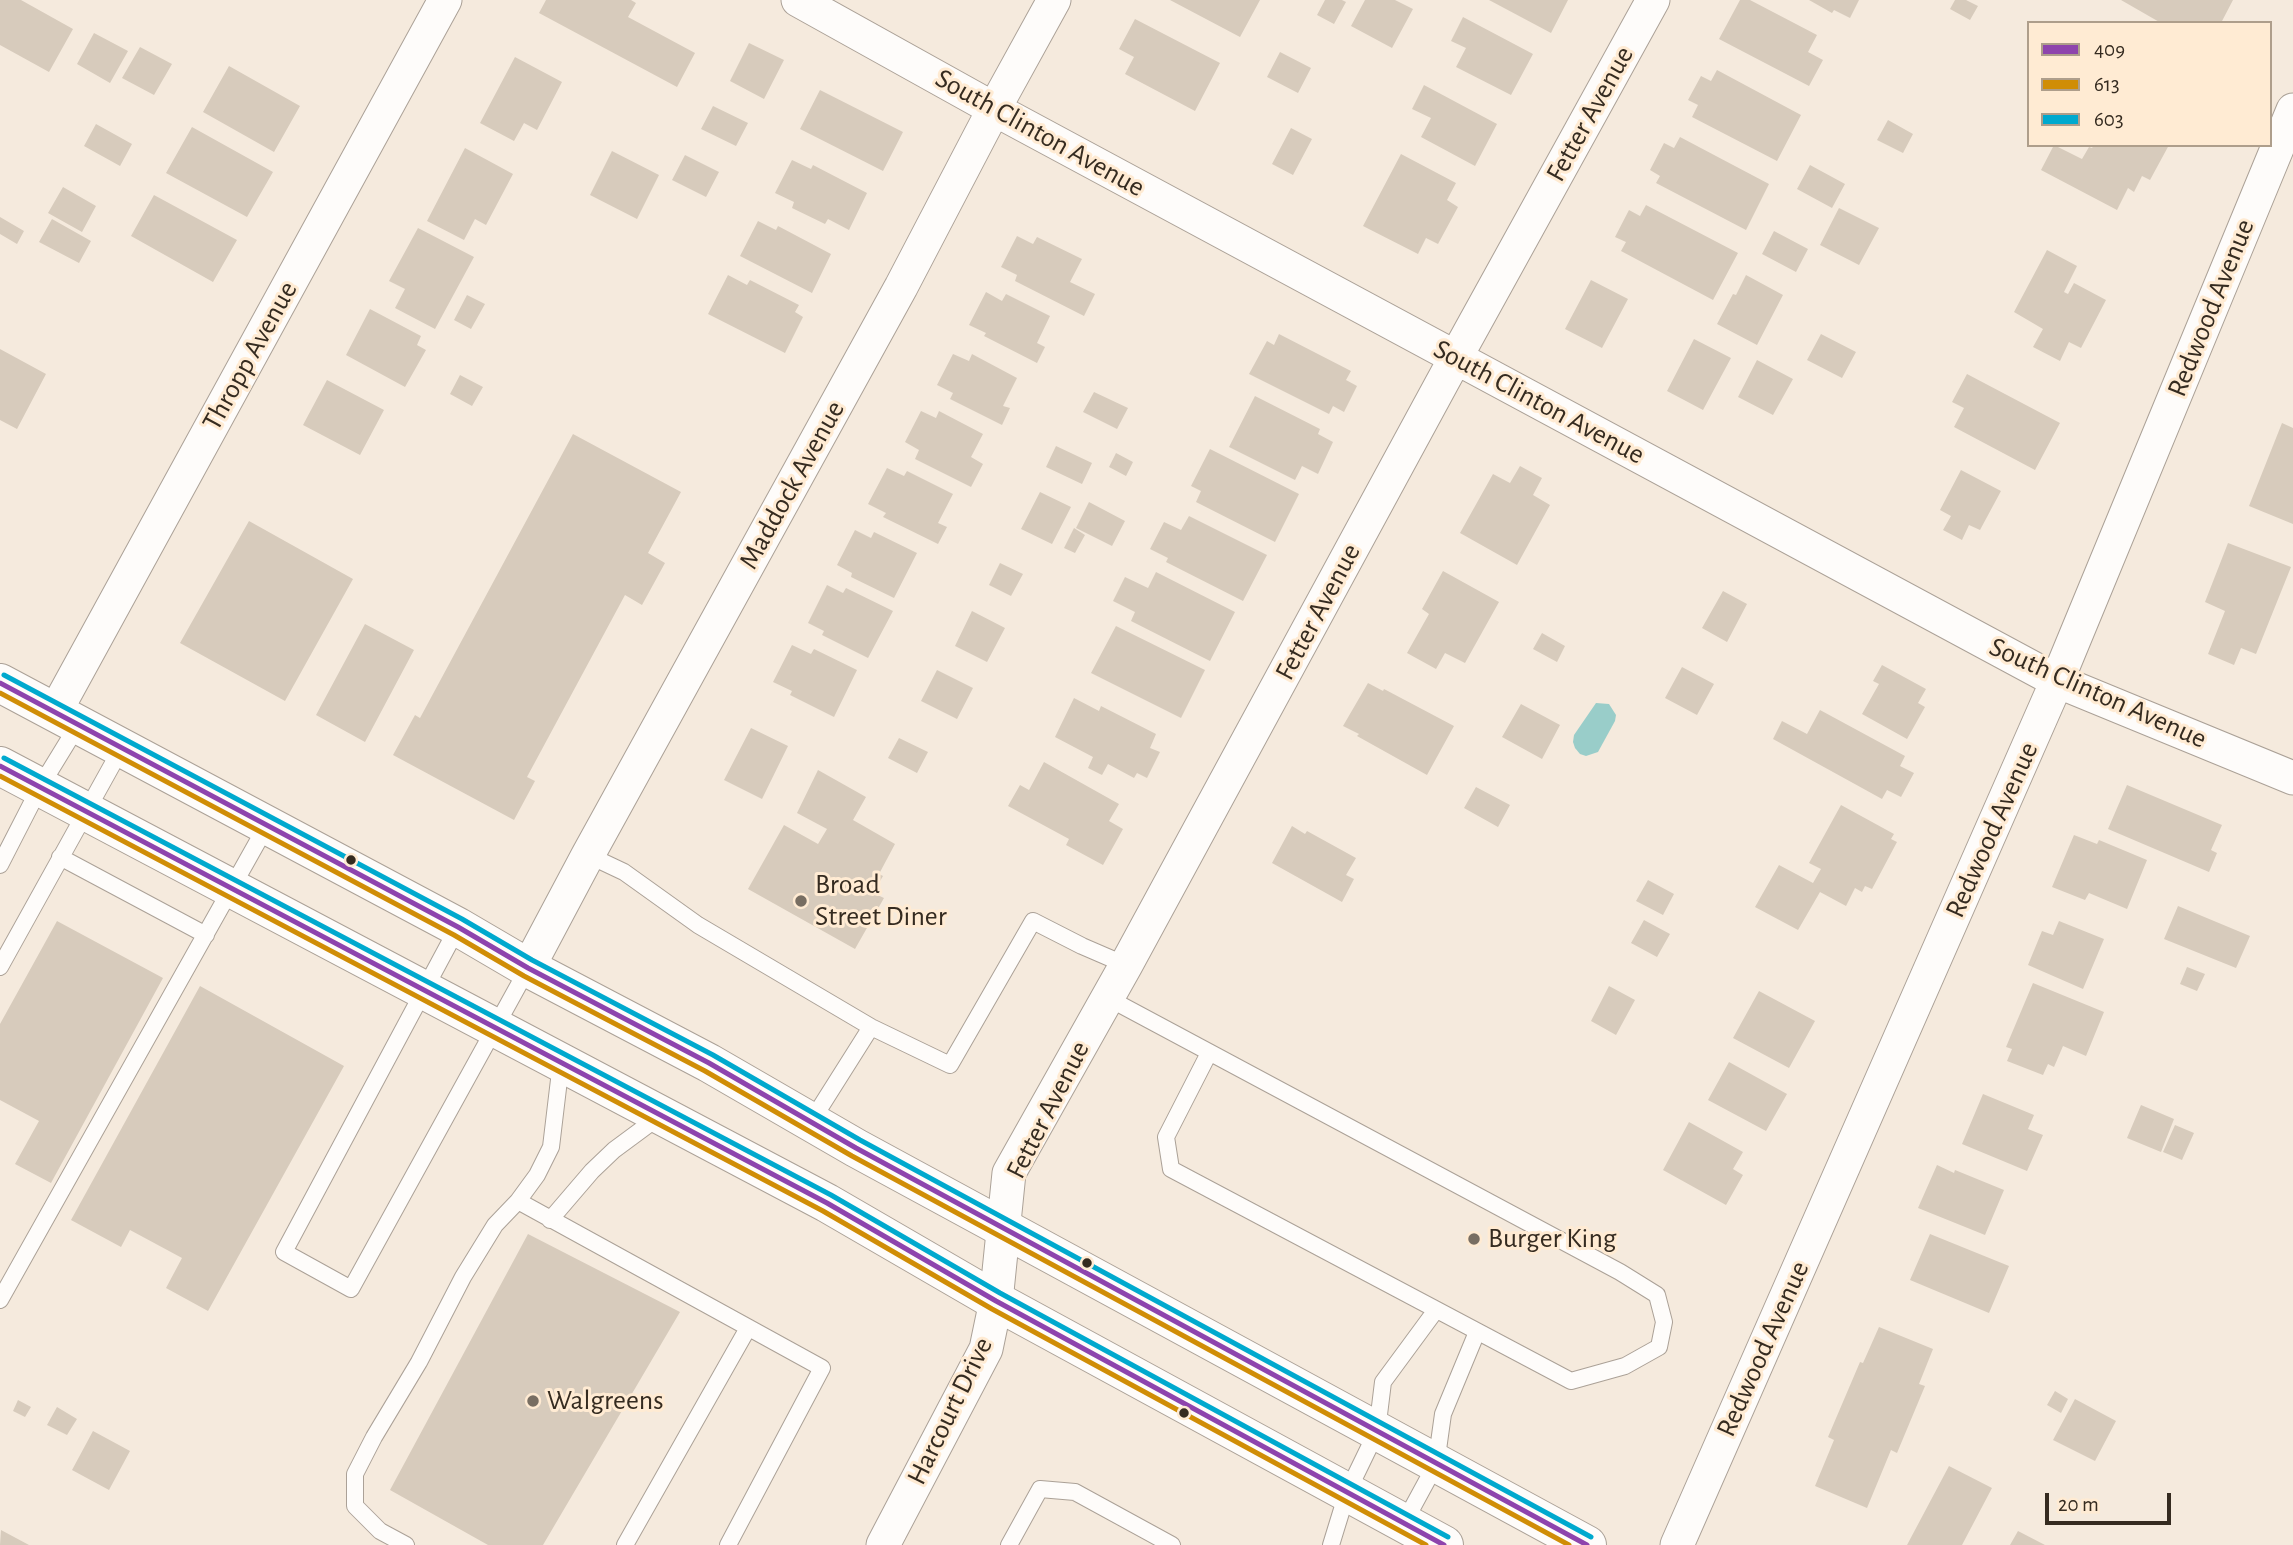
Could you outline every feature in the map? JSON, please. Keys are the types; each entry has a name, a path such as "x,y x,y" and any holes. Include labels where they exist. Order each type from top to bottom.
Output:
{"main road":[{"path":"0,683 709,1063 1005,1230 1587,1545"},
{"path":"0,766 827,1203 996,1301 1444,1545"}],"street":[{"name":"Thropp Avenue","path":"66,719 445,0"},
{"name":"South Clinton Avenue","path":"798,0 2057,681 2293,778"},
{"name":"Maddock Avenue","path":"528,968 901,286 1054,0"},
{"name":"Fetter Avenue","path":"1005,1230 1009,1173 1108,998 1653,0"},
{"name":"Redwood Avenue","path":"1677,1545 2057,681 2293,110"},
{"name":"Harcourt Drive","path":"883,1545 986,1349 996,1301 1005,1230"}],"lane":[{"path":"0,865 40,788 66,719"},
{"path":"0,967 121,749"},
{"path":"0,1300 267,825"},
{"path":"588,855 624,872 698,925 871,1027 950,1065 1033,921 1126,965"},
{"path":"60,857 206,934"},
{"path":"458,927 284,1252 351,1289 528,968"},
{"path":"1108,998 1620,1272 1657,1295 1664,1322 1659,1346 1625,1366 1571,1381 1171,1169 1166,1137 1209,1053"},
{"path":"811,1122 871,1027"},
{"path":"407,1545 380,1531 355,1506 355,1474 419,1362 463,1277 495,1225 518,1202 537,1175 551,1147 561,1063"},
{"path":"550,1220 614,1150 662,1115"},
{"path":"518,1202 822,1368 728,1545"},
{"path":"1331,1545 1347,1493 1377,1431 1383,1382 1436,1310"},
{"path":"625,1545 748,1328"},
{"path":"1404,1523 1436,1464 1443,1414 1477,1332"},
{"path":"1009,1545 1040,1489 1075,1492 1172,1545"}],"water":[{"path":"1596,703 1609,704 1616,715 1615,721 1598,752 1586,756 1575,748 1574,735"}],"building":[{"path":"0,0 21,0 73,29 49,72 0,45"},
{"path":"546,0 631,0 636,3 628,17 695,53 677,87 539,13"},
{"path":"1170,0 1260,0 1240,37"},
{"path":"1325,0 1346,2 1334,24 1317,15"},
{"path":"1365,0 1395,0 1413,9 1392,48 1351,26"},
{"path":"1489,0 1568,0 1551,33"},
{"path":"1740,0 1750,0 1817,35 1808,52 1823,60 1809,86 1719,39"},
{"path":"1809,0 1859,0 1850,18 1834,10 1832,13"},
{"path":"1955,0 1966,0 1978,6 1970,20 1950,9"},
{"path":"2121,0 2233,0 2222,21 2158,21"},
{"path":"1463,17 1533,54 1511,95 1456,67 1466,48 1451,41"},
{"path":"1135,19 1220,63 1195,111 1125,74 1134,57 1119,49"},
{"path":"94,33 128,51 110,83 77,64"},
{"path":"749,43 784,60 764,99 730,81"},
{"path":"140,47 172,64 154,95 122,78"},
{"path":"1280,52 1311,68 1298,93 1267,77"},
{"path":"515,57 562,82 537,130 524,123 514,141 480,123"},
{"path":"229,66 300,106 274,152 203,112"},
{"path":"1717,70 1801,115 1777,161 1692,117 1698,105 1688,100 1701,76 1711,81"},
{"path":"1424,85 1497,124 1475,166 1421,137 1431,118 1412,109"},
{"path":"820,90 903,132 883,171 800,129"},
{"path":"713,106 748,123 736,146 701,129"},
{"path":"1888,120 1913,134 1903,153 1877,140"},
{"path":"96,124 132,144 120,166 84,146"},
{"path":"192,127 273,172 247,217 166,173"},
{"path":"1291,128 1312,139 1293,175 1272,164"},
{"path":"1680,137 1769,184 1746,230 1656,183 1660,176 1650,170 1664,143 1674,148"},
{"path":"2053,147 2082,159 2089,147 2168,147 2150,180 2142,176 2134,192 2128,188 2117,210 2041,170"},
{"path":"465,148 513,174 486,225 475,219 464,240 427,221"},
{"path":"612,151 659,175 637,219 590,195"},
{"path":"1401,154 1456,183 1447,200 1458,207 1438,244 1426,238 1418,254 1363,226"},
{"path":"685,155 719,172 706,197 672,180"},
{"path":"792,160 811,169 813,165 867,193 849,230 828,219 825,224 792,208 794,202 775,193"},
{"path":"1810,165 1845,184 1832,208 1797,189"},
{"path":"63,187 96,206 82,232 48,213"},
{"path":"154,195 237,240 213,282 131,236"},
{"path":"1646,205 1738,253 1713,300 1621,251 1626,242 1615,237 1629,210 1640,216"},
{"path":"1839,208 1879,228 1859,265 1820,245"},
{"path":"0,217 24,231 17,244 0,234"},
{"path":"52,219 91,241 79,263 39,242"},
{"path":"758,221 776,230 778,226 831,254 812,293 740,256"},
{"path":"418,228 474,257 435,329 395,308 405,289 389,281"},
{"path":"1774,231 1808,249 1796,272 1762,254"},
{"path":"1017,236 1033,244 1037,237 1082,259 1070,282 1095,294 1084,316 1015,281 1017,275 1001,267"},
{"path":"2047,250 2077,266 2064,292 2068,294 2074,283 2106,300 2081,348 2069,342 2060,361 2033,347 2043,329 2014,312"},
{"path":"728,275 747,285 750,280 799,305 795,312 803,317 785,353 708,314"},
{"path":"1746,275 1783,295 1757,345 1717,324"},
{"path":"1591,280 1628,299 1602,348 1565,329"},
{"path":"986,292 1002,301 1006,294 1050,316 1037,343 1045,347 1037,363 984,336 986,333 969,325"},
{"path":"467,295 485,304 471,329 454,320"},
{"path":"370,309 421,336 417,345 426,350 405,387 346,355"},
{"path":"1279,334 1351,371 1346,380 1357,386 1344,412 1333,406 1329,414 1249,374 1267,341 1274,345"},
{"path":"1821,334 1856,352 1842,378 1807,360"},
{"path":"1694,339 1731,358 1703,410 1667,391"},
{"path":"0,349 46,374 17,429 0,420"},
{"path":"953,354 969,361 972,354 1017,378 1003,406 1010,408 1002,425 950,399 953,393 937,385"},
{"path":"1757,360 1793,379 1773,415 1738,397"},
{"path":"1967,374 2060,423 2035,470 1954,427 1964,408 1952,402"},
{"path":"460,375 483,387 472,406 450,394"},
{"path":"327,380 384,410 360,455 303,425"},
{"path":"1094,392 1128,408 1117,429 1083,412"},
{"path":"1255,396 1320,429 1318,434 1333,442 1318,474 1302,466 1295,480 1229,447"},
{"path":"921,411 936,418 939,411 983,434 971,457 983,464 971,487 915,459 919,450 905,442"},
{"path":"2282,423 2293,428 2293,524 2249,506"},
{"path":"573,434 681,492 648,553 665,563 642,605 625,595 527,777 535,781 514,820 393,755 415,715 420,718"},
{"path":"1056,446 1092,463 1082,484 1046,467"},
{"path":"1210,449 1299,494 1275,542 1196,502 1201,491 1191,486"},
{"path":"1116,453 1133,462 1126,476 1109,467"},
{"path":"1520,466 1542,478 1533,495 1550,505 1517,565 1460,533 1493,474 1510,483"},
{"path":"887,468 904,476 907,471 953,494 938,523 947,527 938,544 883,517 886,513 868,504"},
{"path":"1961,470 2001,491 1980,530 1969,525 1962,540 1943,530 1951,516 1940,510"},
{"path":"1040,492 1071,507 1052,544 1021,529"},
{"path":"1089,502 1125,521 1112,546 1076,528"},
{"path":"1189,516 1267,555 1243,601 1166,562 1168,558 1150,549 1164,522 1181,530"},
{"path":"249,521 353,579 285,701 180,643"},
{"path":"1074,528 1085,535 1075,553 1064,548"},
{"path":"855,530 871,538 874,532 917,553 894,598 851,577 852,573 837,565"},
{"path":"2228,543 2291,567 2256,654 2241,648 2234,665 2208,654 2225,611 2205,602"},
{"path":"1000,563 1023,574 1011,596 989,585"},
{"path":"1443,571 1499,602 1465,663 1445,653 1436,669 1407,653 1429,614 1422,609"},
{"path":"1156,572 1235,612 1210,661 1131,621 1135,612 1113,601 1125,577 1148,588"},
{"path":"827,585 843,593 846,588 893,611 868,658 822,635 824,631 808,623"},
{"path":"1723,591 1747,604 1727,642 1702,628"},
{"path":"972,611 1005,628 987,662 955,646"},
{"path":"365,624 414,650 365,742 316,715"},
{"path":"1116,626 1205,670 1181,718 1091,673"},
{"path":"1542,633 1565,646 1557,662 1533,649"},
{"path":"792,645 811,654 814,649 857,670 834,717 790,695 792,691 773,682"},
{"path":"1882,665 1926,689 1918,703 1925,707 1907,739 1862,714 1879,684 1873,681"},
{"path":"1682,667 1714,684 1697,715 1665,698"},
{"path":"937,670 973,688 957,719 921,701"},
{"path":"1368,683 1454,726 1427,775 1343,726"},
{"path":"1074,698 1099,711 1101,706 1156,734 1150,748 1160,752 1147,778 1137,773 1134,778 1108,764 1102,775 1088,768 1093,757 1055,737"},
{"path":"1521,704 1560,725 1542,759 1502,737"},
{"path":"1820,710 1905,756 1900,766 1914,773 1901,797 1887,790 1882,799 1773,739 1782,721 1807,734"},
{"path":"751,728 788,746 762,799 724,780"},
{"path":"899,738 928,752 917,773 888,758"},
{"path":"1044,762 1119,804 1109,821 1123,829 1103,865 1066,845 1069,839 1008,806 1020,785 1029,790"},
{"path":"818,770 866,797 853,820 895,844 879,874 883,876 873,893 884,898 855,949 748,889 784,825 818,844 827,829 797,813"},
{"path":"2127,785 2222,825 2211,850 2217,853 2209,872 2108,829"},
{"path":"1476,787 1510,805 1498,827 1464,808"},
{"path":"1841,805 1894,834 1891,839 1897,842 1872,889 1865,886 1862,892 1855,888 1846,906 1820,892 1798,930 1755,907 1779,865 1813,883 1821,869 1809,863"},
{"path":"1292,826 1305,834 1307,831 1356,858 1346,875 1354,879 1342,902 1272,863"},
{"path":"2074,835 2097,844 2099,840 2147,860 2127,909 2089,893 2085,900 2052,887"},
{"path":"1648,880 1674,894 1663,915 1636,901"},
{"path":"2178,906 2250,936 2236,968 2164,939"},
{"path":"1644,920 1670,934 1657,957 1631,943"},
{"path":"57,921 163,978 51,1183 15,1164 39,1121 0,1100 0,1024"},
{"path":"2059,921 2104,939 2083,989 2028,965 2042,931 2053,935"},
{"path":"2187,967 2205,974 2197,991 2180,984"},
{"path":"2033,983 2104,1012 2086,1056 2063,1046 2054,1067 2048,1064 2043,1075 2007,1061 2012,1049 2006,1047"},
{"path":"200,986 344,1066 208,1311 166,1288 182,1258 130,1230 121,1247 71,1220"},
{"path":"1609,986 1635,1000 1616,1035 1591,1021"},
{"path":"1759,991 1815,1021 1789,1068 1733,1038"},
{"path":"1729,1062 1787,1094 1766,1131 1708,1100"},
{"path":"1983,1094 2034,1115 2028,1129 2043,1135 2027,1171 1962,1144"},
{"path":"2141,1105 2174,1119 2161,1152 2127,1138"},
{"path":"1689,1122 1743,1152 1733,1169 1743,1175 1726,1205 1663,1170"},
{"path":"2175,1125 2194,1133 2182,1160 2163,1152"},
{"path":"1937,1165 2004,1190 1985,1235 1918,1208"},
{"name":"Walgreens","path":"528,1234 680,1312 543,1545 488,1545 390,1490"},
{"path":"1930,1234 2009,1266 1989,1313 1910,1280"},
{"path":"1879,1327 1933,1349 1919,1384 1925,1386 1897,1453 1891,1450 1867,1508 1815,1486 1834,1440 1828,1437 1860,1362 1863,1363"},
{"path":"2055,1391 2068,1399 2061,1413 2047,1405"},
{"path":"2075,1399 2116,1421 2095,1461 2053,1440"},
{"path":"18,1400 31,1407 25,1417 13,1411"},
{"path":"57,1407 77,1419 67,1435 47,1425"},
{"path":"93,1431 130,1451 109,1490 72,1470"},
{"path":"1949,1466 1992,1488 1962,1545 1907,1545"},
{"path":"1,1530 29,1545 0,1545"},
{"path":"2018,1531 2045,1545 2010,1545"}],"transit line":[{"name":"603","path":"4,675 713,1055 860,1140 1591,1537"},
{"name":"409","path":"0,683 709,1063 856,1148 1587,1545"},
{"name":"613","path":"0,693 705,1071 852,1156 1569,1545"},
{"name":"603","path":"4,758 831,1195 1000,1293 1448,1537"},
{"name":"409","path":"0,766 827,1203 996,1301 1444,1545"},
{"name":"613","path":"0,776 823,1211 992,1309 1426,1545"}],"place":[{"name":"Broad Street Diner","path":"801,901"},
{"name":"Burger King","path":"1474,1239"},
{"name":"Walgreens","path":"533,1401"}]}
